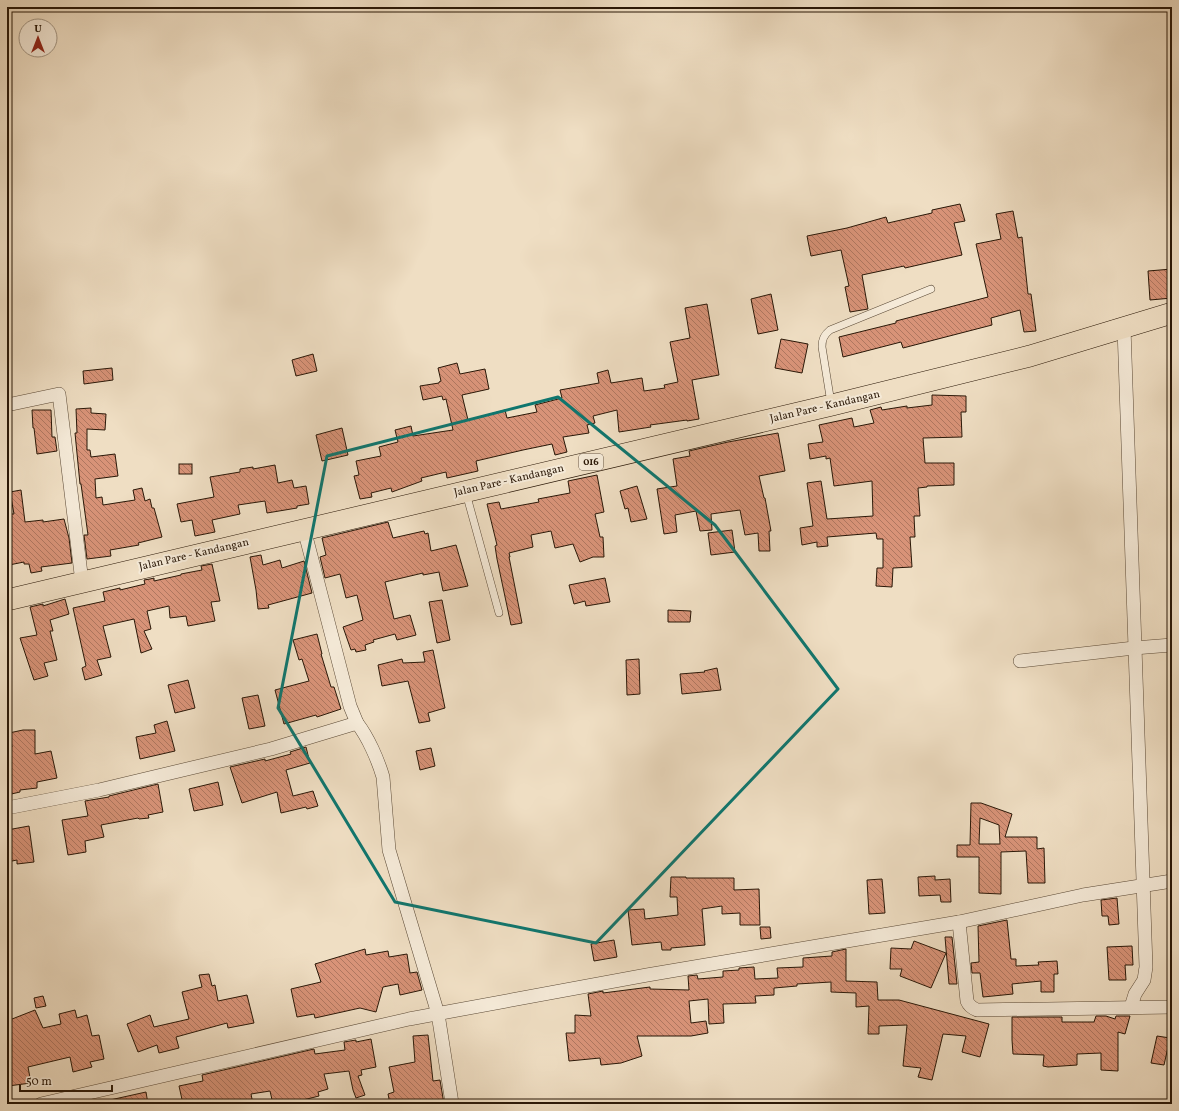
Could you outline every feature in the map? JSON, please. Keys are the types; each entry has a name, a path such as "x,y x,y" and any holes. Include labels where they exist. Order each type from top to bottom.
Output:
{"main road":[{"name":"Jalan Pare - Kandangan","path":"7,600 832,405 1030,356 1172,313"}],"street":[{"path":"1124,328 1145,976 1142,984 1135,994 1131,1007"},
{"path":"7,405 59,394 82,582"},
{"path":"304,529 350,706 380,768 389,850 438,1014 452,1103"},
{"path":"1020,661 1172,645"},
{"path":"7,808 99,790 271,749 357,723"},
{"path":"41,1104 438,1014 655,974 959,922 1083,895 1172,881"},
{"path":"959,922 967,1001 970,1007 974,1009 1172,1007"}],"lane":[{"path":"832,405 822,347 822,340 825,334 830,330 931,289"},
{"path":"466,491 499,613"}],"highlighted area":[{"path":"558,397 715,525 838,689 596,943 395,902 278,708 327,456"}],"building":[{"path":"960,204 965,221 954,223 962,255 905,268 904,266 862,275 868,309 850,312 845,287 849,286 841,250 811,256 807,236 847,228 886,217 888,223 932,213 932,210"},
{"path":"1013,211 1018,238 1022,237 1028,294 1031,294 1036,331 1024,332 1020,310 991,318 992,325 903,348 901,342 843,357 839,337 896,323 896,321 988,297 976,244 1001,239 996,214"},
{"path":"1172,269 1172,298 1150,300 1148,271"},
{"path":"771,294 778,330 758,334 751,299"},
{"path":"707,304 719,375 692,380 699,419 650,425 651,427 619,432 617,410 593,416 595,423 587,425 589,433 563,437 567,452 555,455 552,444 523,450 476,461 478,471 447,478 446,472 421,478 422,481 392,492 391,488 371,493 372,497 360,499 354,476 359,475 356,461 381,456 379,447 398,442 395,430 411,426 413,436 453,430 446,399 443,400 442,396 423,400 420,386 439,383 441,381 438,368 457,363 460,374 485,369 489,389 462,395 468,420 505,410 507,418 537,412 535,405 562,398 560,390 599,383 597,373 608,370 611,383 642,378 644,391 665,388 664,385 678,382 670,342 690,338 685,308"},
{"path":"781,339 808,344 802,373 775,368"},
{"path":"313,354 317,371 296,376 292,360"},
{"path":"112,368 113,380 84,384 83,371"},
{"path":"932,395 966,396 966,412 961,412 962,437 923,438 925,463 954,463 954,485 927,486 918,488 920,516 914,516 915,537 910,537 912,567 893,568 892,587 876,586 877,568 883,568 883,539 877,539 876,533 827,537 828,546 817,547 817,542 802,545 800,528 813,526 807,483 821,481 827,519 873,516 872,481 834,486 830,458 826,459 826,456 810,459 808,444 823,442 819,425 852,418 854,427 874,423 870,410 881,407 882,410 907,406 907,408 932,405"},
{"path":"91,408 91,413 106,414 105,430 87,429 87,450 90,450 91,457 115,454 118,476 95,479 96,498 102,497 103,505 135,500 133,490 142,488 145,501 150,499 152,508 154,508 162,537 138,543 139,545 110,550 111,556 87,559 84,535 88,535 80,484 75,433 77,433 76,409"},
{"path":"32,410 51,410 52,437 55,437 57,451 37,454"},
{"path":"342,428 348,455 322,461 316,435"},
{"path":"778,433 785,471 759,476 771,531 769,531 770,551 759,551 758,533 745,535 740,510 711,514 712,530 700,531 696,511 675,515 677,532 664,534 657,489 677,486 673,459 690,456 689,451"},
{"path":"179,464 192,464 192,474 179,474"},
{"path":"275,465 278,483 292,480 294,488 306,486 309,504 297,506 297,508 267,513 265,501 238,505 240,514 212,520 215,532 195,536 192,520 181,522 177,504 214,497 210,477 240,472 240,469 253,467 253,469"},
{"path":"597,475 604,512 595,514 600,537 603,537 604,557 593,557 580,562 573,544 555,548 551,531 531,535 533,547 509,553 522,623 511,625 497,559 495,546 497,545 487,504 499,502 501,509 539,502 538,499 570,493 568,481"},
{"path":"637,486 647,519 631,522 628,508 625,509 620,491"},
{"path":"21,490 25,522 43,520 43,522 64,519 69,538 72,563 41,567 42,571 31,573 29,564 24,564 24,562 9,565 7,554 7,514 14,514 10,492"},
{"path":"388,522 393,538 424,531 425,534 428,533 431,551 456,545 468,586 443,591 439,572 423,575 423,573 385,582 394,619 410,615 416,635 397,640 395,634 373,640 374,642 365,645 366,650 356,652 355,649 351,650 343,627 363,620 357,595 346,598 340,574 325,578 320,557 326,555 322,538"},
{"path":"732,530 735,552 711,555 708,533"},
{"path":"261,555 263,565 280,560 282,568 304,561 312,593 268,605 269,608 258,609 250,557"},
{"path":"212,564 220,601 211,602 215,621 188,626 186,616 170,618 169,606 147,611 151,629 144,631 152,649 141,653 134,619 103,626 111,657 97,660 102,675 85,680 82,668 86,666 73,608 105,601 103,592 120,588 120,590 145,584 144,580 154,578 154,581 202,570 201,566"},
{"path":"605,578 610,602 586,606 585,601 574,604 569,585"},
{"path":"65,599 69,614 50,620 53,631 50,631 57,660 44,663 48,676 34,680 20,638 37,635 30,607 43,604 43,606"},
{"path":"442,600 450,640 437,643 429,602"},
{"path":"668,610 691,611 690,622 668,622"},
{"path":"317,634 321,654 331,687 334,687 341,709 317,717 316,715 284,724 275,690 309,681 302,659 299,660 293,640"},
{"path":"433,650 445,708 428,713 430,721 419,723 408,681 382,686 378,665 402,659 403,663 425,662 423,652"},
{"path":"639,659 640,694 627,695 626,660"},
{"path":"717,668 721,690 682,694 680,674 705,672 704,671"},
{"path":"188,680 195,708 175,713 168,685"},
{"path":"258,695 265,726 249,729 242,698"},
{"path":"167,721 175,751 140,759 136,737 156,733 154,725"},
{"path":"23,730 35,730 35,754 51,751 57,778 37,782 37,788 20,790 20,792 7,795 7,747 12,747 9,733"},
{"path":"306,747 310,763 286,770 293,796 313,791 318,806 307,809 306,807 281,813 277,792 242,803 230,767 265,759 265,761 291,754 290,752"},
{"path":"431,748 435,766 420,770 416,751"},
{"path":"218,782 223,805 194,811 189,789"},
{"path":"158,784 163,812 148,815 149,818 138,818 101,825 104,837 85,841 86,852 68,855 62,820 88,816 85,801 109,797"},
{"path":"971,803 981,803 1012,814 1005,837 1037,837 1037,849 1044,848 1045,883 1028,883 1026,851 1001,852 1001,894 979,893 979,857 957,857 957,845 970,845","holes":["980,818 999,825 1000,844 979,844"]},
{"path":"29,826 34,862 17,864 17,860 7,862 7,830"},
{"path":"935,876 935,880 950,879 951,902 941,902 940,895 919,896 918,877"},
{"path":"671,877 734,878 734,890 759,889 760,925 740,925 740,913 722,914 722,906 702,909 705,945 662,950 661,942 632,945 628,910 644,909 645,919 678,915 677,897 670,897"},
{"path":"882,879 885,913 869,914 867,880"},
{"path":"1117,898 1119,924 1109,925 1108,916 1102,916 1101,900"},
{"path":"1007,920 1011,959 1016,959 1016,966 1039,965 1038,962 1057,961 1058,974 1054,974 1054,992 1041,992 1041,981 1012,984 1013,994 983,997 980,973 972,973 971,963 979,962 978,926"},
{"path":"760,927 770,927 771,938 761,939"},
{"path":"945,937 952,937 957,984 949,984"},
{"path":"614,940 617,957 594,961 591,944"},
{"path":"914,941 946,953 931,988 900,976 902,969 890,969 891,948 911,949"},
{"path":"1132,946 1133,965 1125,965 1126,980 1109,980 1107,947"},
{"path":"365,949 366,955 388,951 389,957 407,954 410,973 417,972 422,990 400,995 398,984 383,987 376,1012 360,1008 315,1018 314,1014 297,1017 291,989 321,982 315,964"},
{"path":"846,949 846,981 877,982 878,1000 899,1000 989,1024 980,1057 962,1052 966,1036 943,1034 932,1080 918,1077 921,1068 903,1066 907,1025 879,1026 879,1034 868,1034 869,1006 856,1007 856,993 831,992 831,982 797,984 797,986 774,988 774,995 755,996 756,1003 723,1004 724,1023 709,1024 708,999 689,1001 691,1023 706,1021 708,1033 691,1036 637,1036 642,1056 621,1063 601,1065 600,1058 569,1061 566,1033 575,1033 575,1015 591,1016 588,994 603,991 603,993 650,987 650,989 689,990 688,976 697,975 698,979 723,977 723,971 739,970 739,968 754,967 755,979 778,978 777,968 803,967 803,958 832,956 832,952"},
{"path":"209,974 212,986 215,985 218,1001 247,995 254,1023 228,1028 227,1023 176,1037 179,1048 159,1053 157,1045 138,1052 127,1024 150,1015 154,1027 189,1019 182,992 202,987 199,975"},
{"path":"43,996 46,1006 36,1008 34,998"},
{"path":"35,1010 43,1028 61,1024 59,1014 75,1010 77,1018 87,1015 92,1036 99,1035 104,1059 90,1062 92,1067 73,1072 70,1057 28,1067 31,1083 8,1086 7,1021"},
{"path":"1096,1016 1106,1016 1115,1019 1116,1016 1130,1016 1125,1034 1118,1032 1118,1071 1101,1070 1101,1053 1077,1054 1077,1065 1048,1067 1043,1066 1044,1055 1013,1054 1012,1017 1062,1017 1062,1022 1094,1022"},
{"path":"428,1035 433,1081 440,1080 444,1104 390,1104 388,1094 394,1092 389,1067 415,1062 413,1036"},
{"path":"1157,1036 1170,1038 1164,1065 1151,1063"},
{"path":"371,1039 376,1067 361,1070 362,1075 358,1076 365,1095 356,1098 349,1071 324,1074 328,1089 318,1092 319,1096 303,1100 304,1103 273,1104 270,1091 251,1094 253,1104 183,1104 179,1086 203,1081 202,1075 314,1049 315,1054 345,1050 344,1042 356,1040 356,1042"},
{"path":"146,1092 148,1104 110,1104 110,1100"}]}
